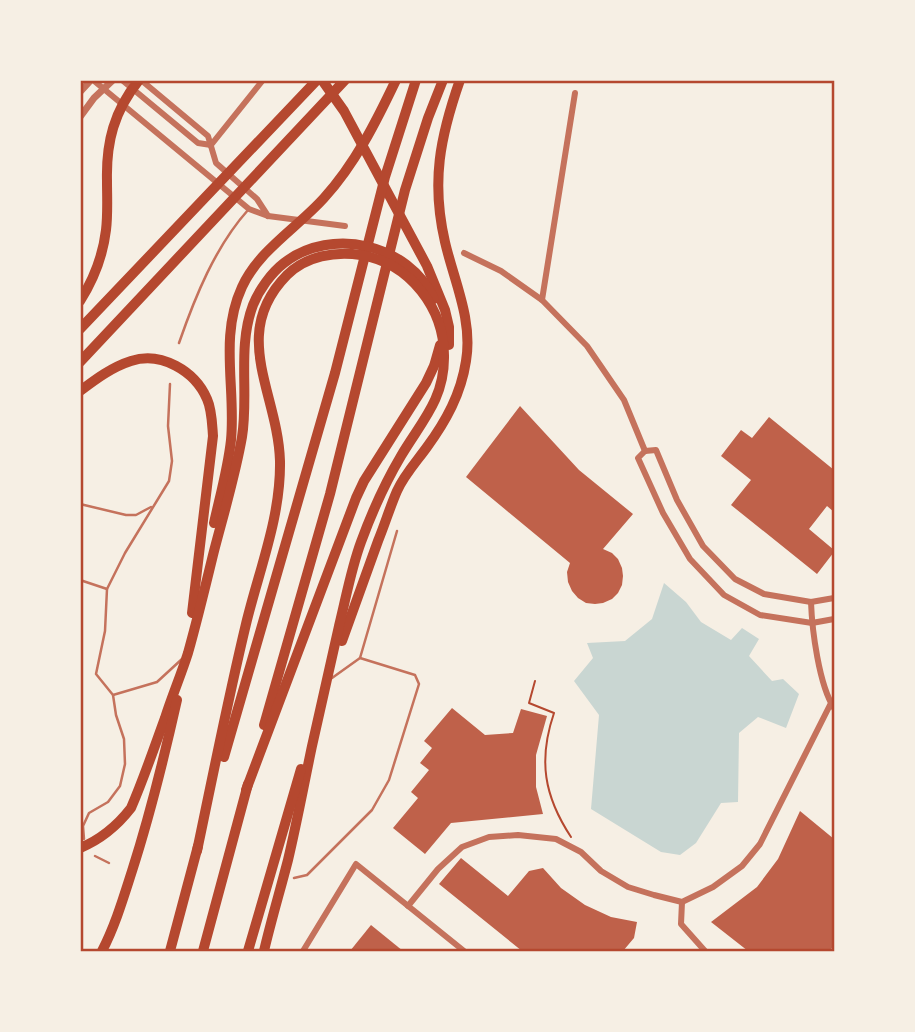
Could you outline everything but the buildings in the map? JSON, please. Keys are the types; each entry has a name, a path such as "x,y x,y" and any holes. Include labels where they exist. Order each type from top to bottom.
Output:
{"highway":[{"path":"81,300 97,266 106,228 110,137 125,100 140,80"},
{"path":"80,329 317,80"},
{"path":"264,951 360,545 385,486 434,405 447,363 449,327 438,289 344,111 322,80"},
{"path":"80,362 345,80"},
{"path":"102,951 141,846 188,654 231,439 229,334 236,300 243,284 263,255 335,185 374,125 396,80"},
{"path":"170,951 335,373 385,177 416,80"},
{"path":"203,951 330,494 405,190 443,80"},
{"path":"248,951 327,682 398,489 441,427 462,385 468,341 462,300 442,228 438,190 441,142 460,80"},
{"path":"83,843 92,844 107,834 131,807 188,654 237,462 246,411 246,337 254,305 261,290 284,263 302,253 321,246 362,245 400,259 416,271 438,308 440,347 417,400 364,481 356,498 246,790"},
{"path":"197,851 246,624 272,528 278,492 280,459 276,428 258,344 259,324 266,303 276,286 292,270 310,259 327,254 347,253 384,261 411,279 426,295 435,312 443,339 442,385"},
{"path":"80,391 116,367 134,360 150,358 183,369 197,381 208,399 213,436 188,654"}],"street":[{"path":"80,92 92,80 248,209 268,216 345,226"},
{"path":"80,117 94,98 113,80"},
{"path":"122,80 198,143 212,145"},
{"path":"140,80 208,136 216,163 257,199 268,216"},
{"path":"212,145 263,80"},
{"path":"542,300 575,93"},
{"path":"464,253 501,271 542,300 587,346 624,400 645,451"},
{"path":"835,598 811,602 764,594 735,579 703,546 677,500 656,450 645,451 638,458 663,513 690,559 724,595 761,615 811,623 835,619"},
{"path":"408,906 438,869 462,847 489,837 518,835 556,839 581,852 601,871 628,887 682,902 713,887 742,866 760,844 833,705 821,673 811,623 811,602"},
{"path":"303,951 356,864 464,951"},
{"path":"682,902 681,924 705,951"}],"lane":[{"path":"179,343 205,279 236,223 248,209"},
{"path":"83,843 83,826 89,813 108,802 120,786 125,765 124,739 113,695 96,674 105,631 107,589 125,553 169,481 172,461 168,426 170,384"},
{"path":"80,504 125,515 136,515 152,507"},
{"path":"327,682 359,658 397,531"},
{"path":"80,580 107,589"},
{"path":"113,695 157,682 188,654"},
{"path":"294,878 307,875 372,810 389,780 419,684 415,675 359,658"},
{"path":"95,856 109,863"}],"path":[{"path":"534,681 529,703 554,713 547,734 547,783 560,819 581,852"}],"shaded area":[{"path":"664,583 686,602 701,622 731,640 742,628 759,639 749,656 772,681 783,679 799,694 786,728 758,717 739,733 738,802 721,803 696,843 680,855 661,852 591,809 599,715 574,681 593,658 587,643 625,641 652,619"}]}
